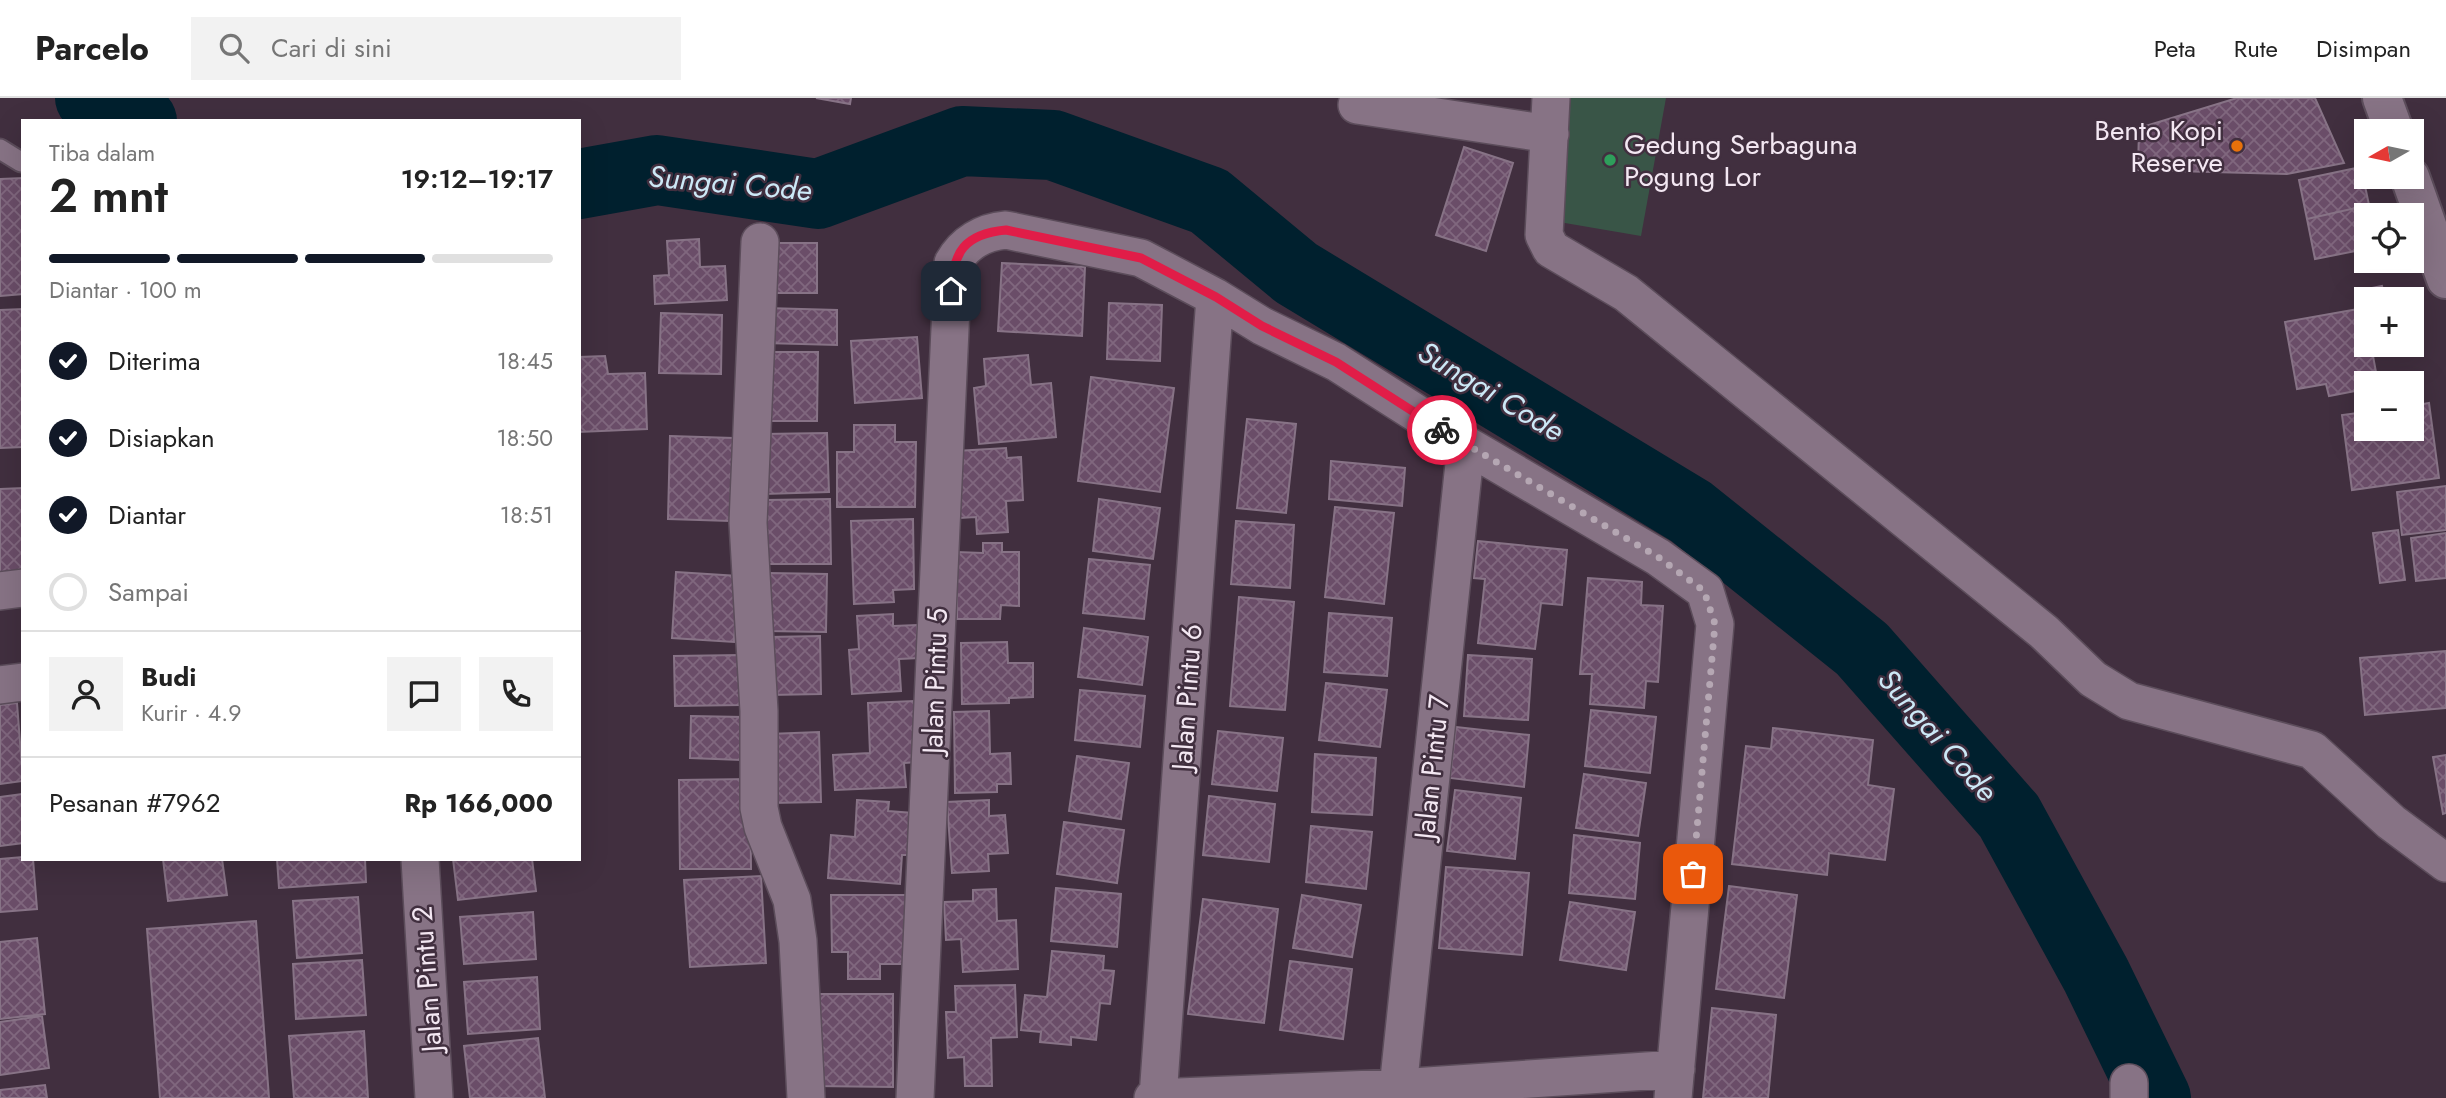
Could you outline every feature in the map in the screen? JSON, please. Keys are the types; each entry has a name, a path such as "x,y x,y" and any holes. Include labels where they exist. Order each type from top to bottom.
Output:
{"street":[{"path":"1551,98 1544,235 1551,249 1626,293 2044,632 2093,679 2129,701 2312,750 2391,822 2446,863"},
{"path":"2382,98 2390,119"},
{"path":"1357,105 1550,134"},
{"path":"2414,189 2446,279"},
{"name":"Jalan Pintu 5","path":"915,1098 953,263 961,249 991,231 1006,230 1141,258 1216,297"},
{"path":"760,242 748,523 759,711 759,808 763,827 792,900 799,941 806,1098"},
{"path":"1153,1098 1675,1084 1715,624 1711,605 1704,591 1658,557 1466,445 1336,362 1262,326 1216,297"},
{"name":"Jalan Pintu 6","path":"1158,1097 1216,297"},
{"name":"Jalan Pintu 7","path":"1398,1093 1466,445"},
{"path":"0,591 21,588"},
{"path":"0,685 21,682"},
{"name":"Jalan Pintu 2","path":"419,861 435,1098"}],"lane":[{"path":"0,149 21,162"}],"green space":[{"name":"Gedung Serbaguna Pogung Lor","path":"1571,98 1666,98 1641,236 1559,222"}],"building":[{"path":"816,98 851,98 850,104"},
{"name":"Bento Kopi Reserve","path":"2237,98 2315,98 2344,163 2287,174 2138,170 2139,128"},
{"path":"1464,147 1513,163 1486,251 1436,235"},
{"path":"2354,168 2354,189 2366,189 2369,203 2354,203 2354,208 2307,219 2299,180"},
{"path":"21,178 21,294 0,296 0,179"},
{"path":"2354,208 2354,251 2315,259 2307,219"},
{"path":"699,239 700,267 725,266 727,300 655,304 654,276 669,275 667,241"},
{"path":"774,243 817,243 817,293 774,293"},
{"path":"1002,263 1085,267 1082,336 998,331"},
{"path":"1109,303 1162,305 1160,361 1107,359"},
{"path":"766,308 837,310 837,345 765,343"},
{"path":"21,309 21,447 0,448 0,310"},
{"path":"2354,310 2354,357 2373,357 2376,371 2354,371 2354,391 2329,396 2326,384 2297,389 2285,322"},
{"path":"661,313 722,315 721,374 659,373"},
{"path":"917,337 922,398 855,403 851,341"},
{"path":"765,352 818,352 817,421 764,421"},
{"path":"1028,355 1031,385 1051,383 1056,437 979,444 974,388 986,386 984,359"},
{"path":"605,356 608,374 645,373 647,429 581,432 581,357"},
{"path":"1091,377 1174,388 1160,492 1078,481"},
{"path":"2429,403 2439,478 2352,490 2342,415 2354,414 2354,441 2424,441 2424,404"},
{"path":"1247,419 1296,424 1286,513 1237,508"},
{"path":"854,425 895,425 895,442 916,442 915,507 837,507 837,452 854,452"},
{"path":"827,433 829,492 764,494 762,434"},
{"path":"670,436 733,438 730,521 668,519"},
{"path":"1006,448 1007,458 1021,457 1023,500 1006,501 1008,532 977,534 976,517 960,518 956,451"},
{"path":"1331,461 1405,468 1402,506 1329,499"},
{"path":"2446,486 2446,530 2402,535 2397,492"},
{"path":"21,488 21,576 0,578 0,489"},
{"path":"830,499 831,564 766,564 766,500"},
{"path":"1099,499 1160,508 1153,559 1093,551"},
{"path":"1335,507 1394,513 1384,604 1325,597"},
{"path":"913,519 914,589 893,590 894,602 854,604 851,521"},
{"path":"1236,521 1294,525 1290,588 1231,584"},
{"path":"2398,530 2405,580 2380,583 2373,533"},
{"path":"2446,533 2446,578 2416,581 2411,538"},
{"path":"1478,541 1567,550 1562,605 1541,603 1535,649 1478,643 1485,579 1474,578"},
{"path":"983,543 1002,543 1002,552 1019,552 1019,606 1001,605 1000,619 957,619 957,552 983,553"},
{"path":"1089,559 1150,565 1144,619 1083,613"},
{"path":"676,572 738,576 734,642 672,638"},
{"path":"769,573 827,574 826,632 767,631"},
{"path":"1588,578 1642,582 1641,605 1663,606 1658,682 1646,681 1644,708 1590,704 1592,674 1580,674"},
{"path":"1239,597 1294,602 1285,710 1230,706"},
{"path":"1329,613 1392,618 1387,676 1324,672"},
{"path":"893,614 893,626 917,625 919,658 899,659 901,691 852,694 849,650 859,649 857,616"},
{"path":"1084,628 1148,637 1142,685 1078,677"},
{"path":"820,636 821,694 770,695 769,637"},
{"path":"1007,642 1008,663 1033,663 1033,697 1009,698 1009,703 962,704 961,643"},
{"path":"2446,651 2446,708 2365,715 2360,658"},
{"path":"740,655 741,705 675,706 674,656"},
{"path":"1468,655 1532,659 1528,720 1464,716"},
{"path":"1326,683 1387,690 1380,747 1319,740"},
{"path":"1080,690 1145,696 1140,747 1075,740"},
{"path":"914,701 917,762 904,763 906,787 835,790 833,755 870,753 868,703"},
{"path":"17,703 21,781 0,784 0,705"},
{"path":"1591,710 1656,717 1650,773 1585,766"},
{"path":"989,711 990,754 1010,753 1011,784 997,784 997,792 955,793 954,712"},
{"path":"691,716 743,717 741,760 690,758"},
{"path":"1456,727 1529,735 1524,787 1450,778"},
{"path":"1773,728 1873,740 1868,785 1894,789 1885,860 1829,853 1827,875 1732,864 1746,746 1771,749"},
{"path":"1218,731 1283,738 1277,791 1212,784"},
{"path":"819,732 821,802 771,803 769,734"},
{"path":"1315,754 1376,758 1372,815 1312,812"},
{"path":"2446,755 2446,813 2443,814 2433,757"},
{"path":"1077,756 1129,763 1121,819 1069,811"},
{"path":"1584,774 1646,783 1638,836 1576,828"},
{"path":"750,779 751,869 680,869 679,780"},
{"path":"1455,790 1521,798 1515,859 1447,851"},
{"path":"21,794 21,843 0,846 0,797"},
{"path":"1209,796 1275,804 1269,862 1203,855"},
{"path":"857,800 889,802 888,811 913,813 910,855 902,855 900,884 828,878 831,835 855,837"},
{"path":"989,800 989,816 1005,815 1008,853 988,854 989,871 952,873 947,802"},
{"path":"1064,822 1124,830 1117,883 1057,874"},
{"path":"1311,826 1372,832 1366,889 1306,882"},
{"path":"1574,835 1640,843 1635,899 1569,893"},
{"path":"21,857 21,861 33,861 37,909 0,912 0,859"},
{"path":"163,861 222,861 227,895 168,901"},
{"path":"277,861 365,861 366,882 279,888"},
{"path":"453,861 532,861 536,891 458,900"},
{"path":"1446,867 1529,873 1522,955 1439,948"},
{"path":"761,876 766,963 690,967 684,880"},
{"path":"1729,886 1797,895 1784,998 1716,989"},
{"path":"1056,888 1121,894 1117,947 1051,941"},
{"path":"996,889 997,921 1016,920 1018,969 963,972 961,939 946,940 944,902 973,901 973,890"},
{"path":"831,895 908,895 908,964 880,964 880,979 848,979 848,952 832,952"},
{"path":"1302,895 1361,905 1352,957 1293,948"},
{"path":"358,897 362,953 297,958 293,901"},
{"path":"1203,899 1278,909 1264,1023 1188,1014"},
{"path":"1570,902 1635,912 1626,970 1560,960"},
{"path":"533,912 536,959 464,964 460,917"},
{"path":"256,921 269,1098 160,1098 147,929"},
{"path":"37,938 45,1014 0,1019 0,942"},
{"path":"1052,951 1104,956 1103,970 1114,971 1110,1004 1100,1003 1096,1040 1071,1037 1071,1045 1040,1042 1041,1032 1021,1030 1025,995 1047,997"},
{"path":"362,960 366,1015 296,1019 293,964"},
{"path":"1290,961 1352,969 1343,1039 1280,1030"},
{"path":"537,977 540,1029 468,1034 464,982"},
{"path":"1015,985 1017,1037 991,1038 992,1086 965,1086 964,1057 948,1058 946,1012 956,1012 955,986"},
{"path":"815,994 893,994 893,1087 815,1086"},
{"path":"1712,1008 1776,1015 1768,1098 1703,1098"},
{"path":"42,1016 49,1068 0,1075 0,1022"},
{"path":"364,1031 368,1098 294,1098 289,1036"},
{"path":"538,1038 545,1098 470,1098 464,1046"},
{"path":"45,1085 47,1098 0,1098 0,1090"}],"waterway":[{"name":"Sungai Code","path":"90,98 137,119"},
{"name":"Sungai Code","path":"581,184 657,170 818,194 962,141 1053,145 1209,201 1296,273 1691,512 1862,649 2009,816 2096,975 2156,1098"}],"way so far":[{"path":"1442,430 1658,557 1704,591 1711,605 1715,624 1693,874"}],"place":[{"name":"Bento Kopi Reserve","path":"2237,146"},
{"name":"Gedung Serbaguna Pogung Lor","path":"1610,160"}],"route":[{"path":"951,291 953,263 961,249 991,231 1006,230 1141,258 1216,297 1262,326 1336,362 1442,430"}]}
